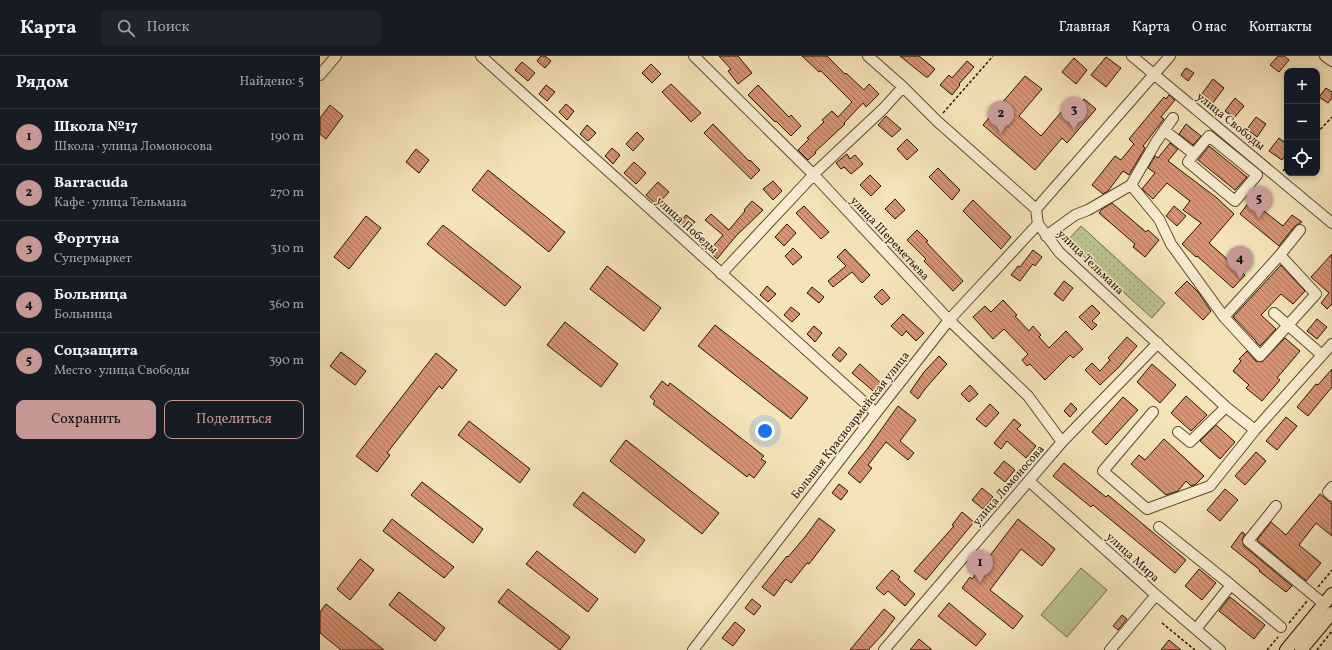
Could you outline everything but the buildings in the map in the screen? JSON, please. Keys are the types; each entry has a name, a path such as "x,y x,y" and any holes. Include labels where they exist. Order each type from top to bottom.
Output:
{"main road":[{"path":"1302,650 1328,608 1332,594"},
{"path":"1286,650 1328,608"}],"street":[{"path":"321,73 336,56"},
{"name":"улица Победы","path":"481,56 876,413"},
{"name":"улица Шереметьева","path":"694,56 814,175 949,320 1028,396 1062,442"},
{"path":"868,56 937,121 1036,209 1170,56"},
{"name":"улица Свободы","path":"1132,56 1332,223"},
{"path":"1325,56 1332,61"},
{"path":"721,274 818,170 883,109 902,87"},
{"path":"1046,236 1075,215 1088,210 1131,185 1156,142 1173,118"},
{"path":"1164,130 1194,154"},
{"path":"1209,136 1257,175 1235,200 1188,162 1194,154 1209,136"},
{"path":"1131,185 1159,219 1171,244 1224,316 1260,356 1316,294 1280,255"},
{"name":"улица Тельмана","path":"1036,209 1038,224 1059,252 1226,407 1255,430"},
{"name":"Большая Красноармейская улица","path":"693,650 949,320 1038,224"},
{"path":"1224,316 1280,255 1300,230"},
{"path":"1274,312 1322,355"},
{"name":"улица Ломоносова","path":"884,650 1062,442 1158,343"},
{"path":"1153,412 1103,471 1147,509 1210,486 1255,430 1332,344"},
{"path":"1178,432 1190,442 1226,407"},
{"name":"улица Мира","path":"1029,481 1156,595 1220,650"},
{"path":"1332,487 1328,492 1332,496"},
{"path":"1276,506 1248,541 1328,608"},
{"path":"1159,527 1283,628"},
{"path":"1196,629 1231,585"},
{"path":"1110,650 1156,595"}],"path":[{"path":"937,121 993,56"},
{"path":"1320,130 1332,117"},
{"path":"1266,650 1332,570"},
{"path":"1162,624 1195,650"},
{"path":"1316,650 1332,631"}],"green space":[{"path":"1081,226 1165,303 1152,318 1067,241"},
{"path":"1081,568 1107,590 1067,637 1041,615"}],"place":[{"name":"Фортуна","path":"1074,130"},
{"name":"Barracuda","path":"1001,134"},
{"name":"Соцзащита","path":"1259,219"},
{"name":"Больница","path":"1240,279"},
{"name":"Школа №17","path":"980,583"}]}
